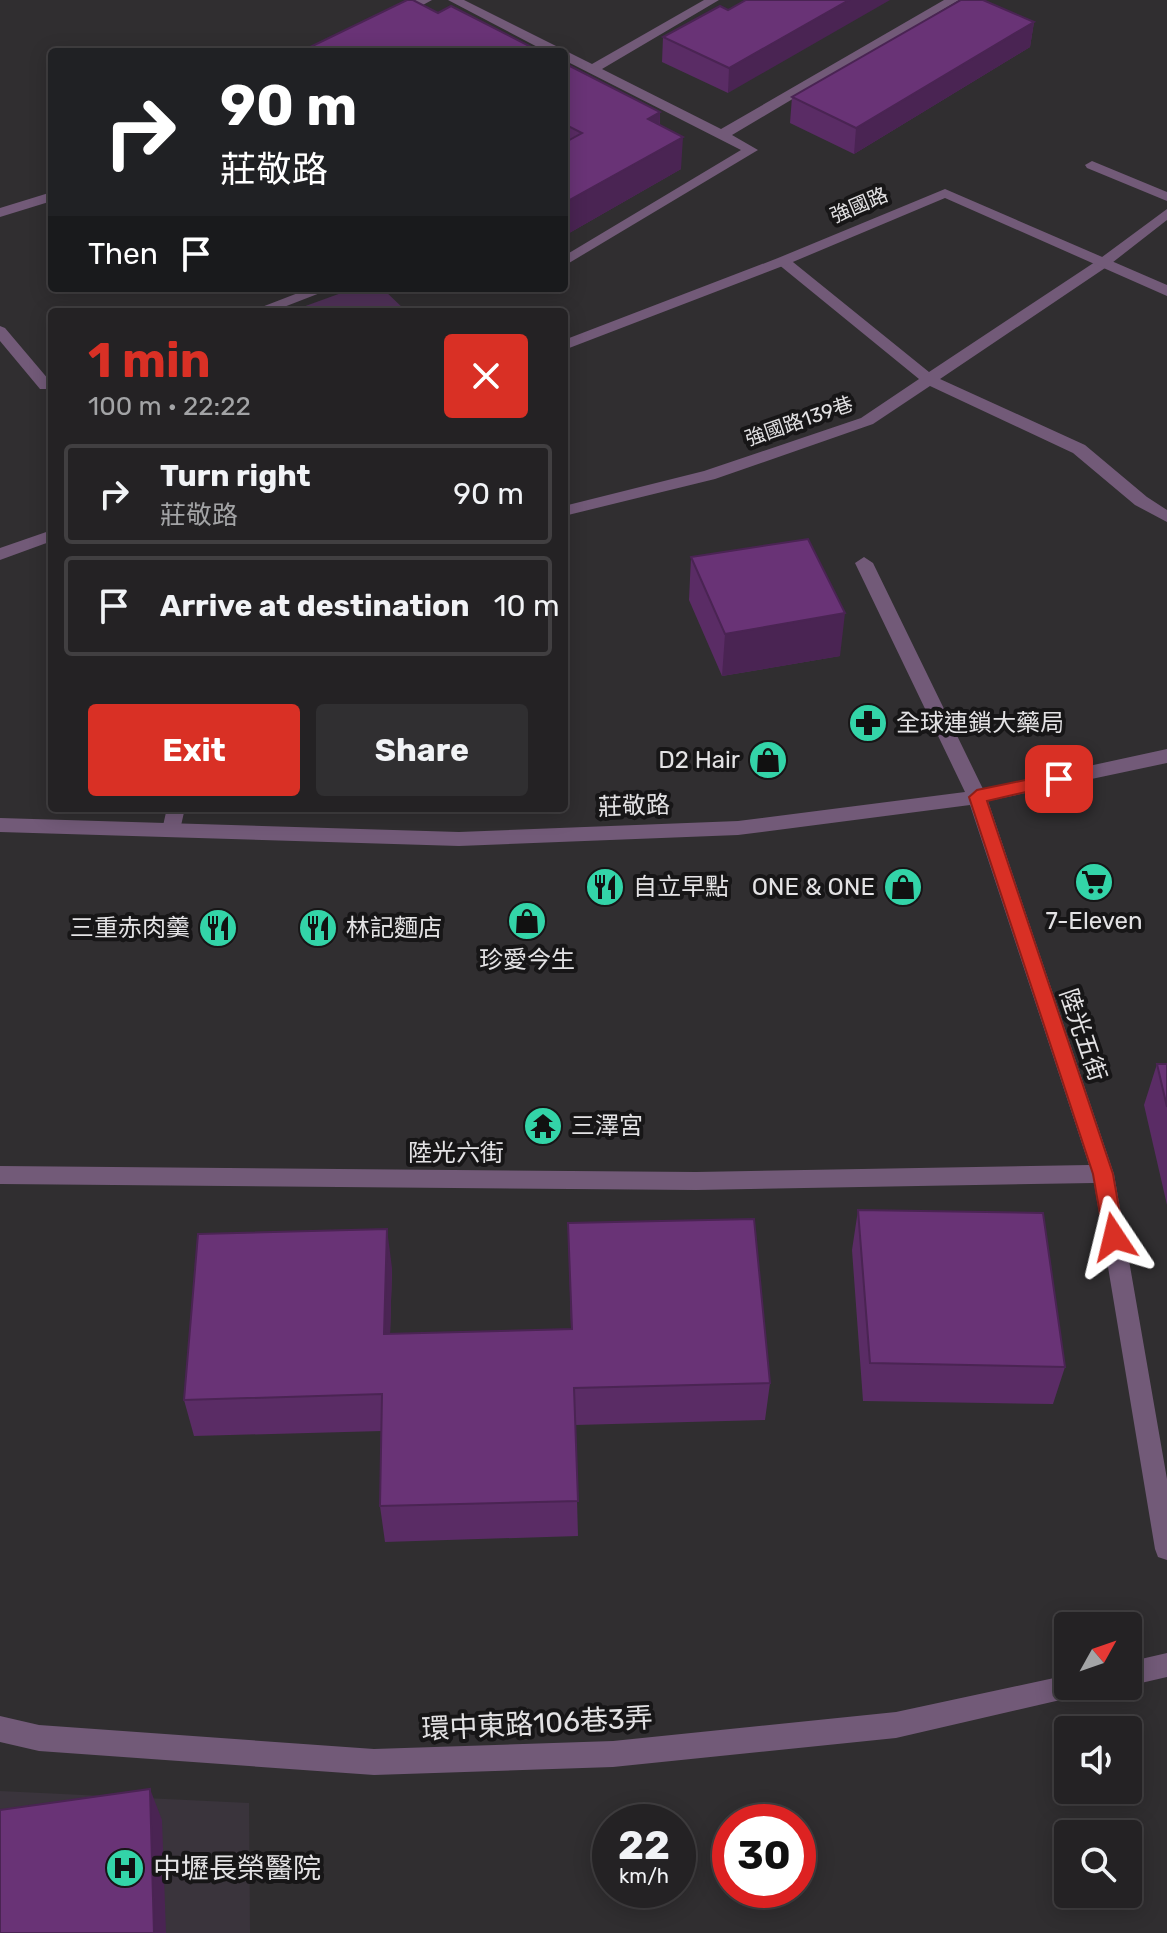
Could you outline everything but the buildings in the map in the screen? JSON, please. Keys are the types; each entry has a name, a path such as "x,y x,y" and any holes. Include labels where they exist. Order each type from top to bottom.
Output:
{"street":[{"path":"385,20 426,0"},
{"path":"454,0 549,48"},
{"path":"592,69 713,0"},
{"path":"721,135 953,0"},
{"path":"568,57 751,150 568,260"},
{"path":"1092,165 1167,197"},
{"name":"強國路","path":"568,343 783,261 945,193 1167,291"},
{"path":"0,213 48,197"},
{"name":"強國路139巷","path":"568,510 709,475 867,421 1103,263 1167,213"},
{"path":"783,261 929,380 1079,449 1141,501 1167,517"},
{"path":"268,308 314,292"},
{"path":"0,331 48,385"},
{"path":"0,554 48,536"},
{"name":"陸光五街","path":"864,563 977,797 1103,1174 1167,1549"},
{"name":"莊敬路","path":"0,825 459,839 722,829 977,797 1167,756"},
{"path":"171,830 175,812"},
{"name":"陸光六街","path":"0,1175 696,1181 1103,1174"},
{"path":"1142,1671 1167,1665"},
{"name":"環中東路106巷3弄","path":"0,1729 39,1738 374,1762 613,1754 896,1725 1054,1690"}],"shaded area":[{"path":"344,292 386,292 403,308 300,308"},
{"name":"中壢長榮醫院","path":"0,1791 249,1803 250,1933 0,1933"}],"place":[{"name":"全球連鎖大藥局","path":"868,723"},
{"name":"D2 Hair","path":"768,760"},
{"name":"7-Eleven","path":"1094,882"},
{"name":"自立早點","path":"605,887"},
{"name":"ONE & ONE","path":"903,887"},
{"name":"珍愛今生","path":"527,921"},
{"name":"三重赤肉羹","path":"218,928"},
{"name":"林記麵店","path":"318,928"},
{"name":"三澤宮","path":"543,1126"},
{"name":"中壢長榮醫院","path":"125,1868"}],"route":[{"path":"1059,779 977,797 1103,1174 1114,1237"}]}
